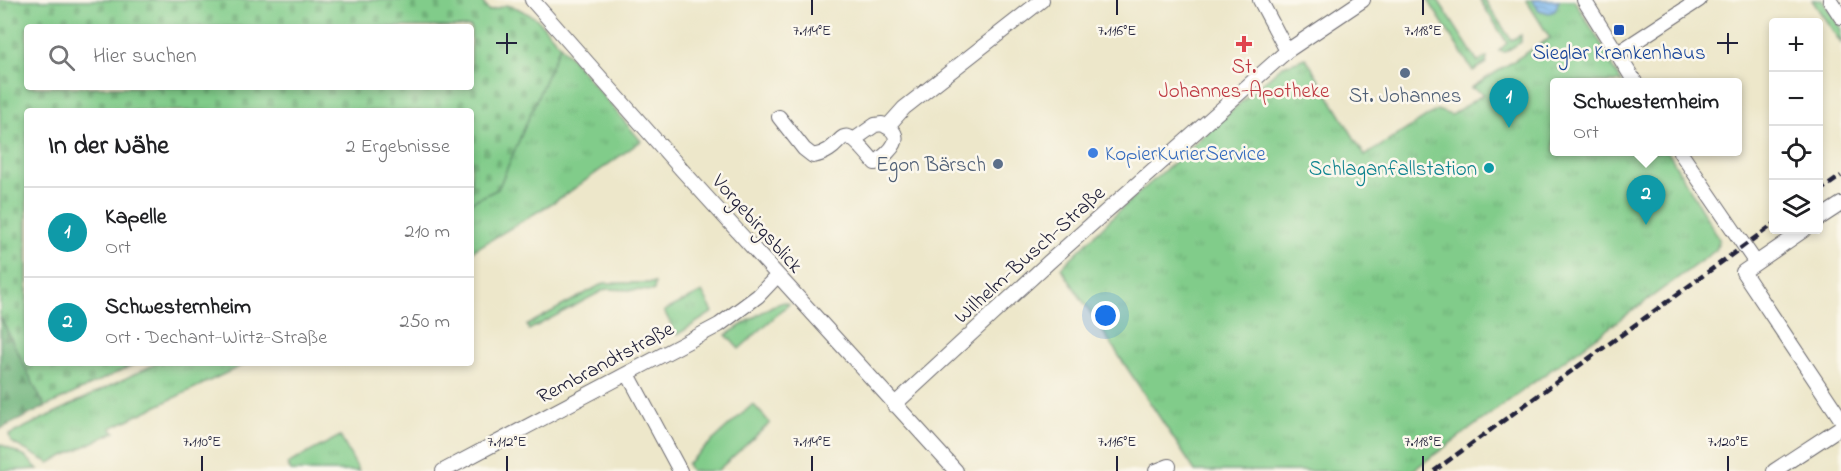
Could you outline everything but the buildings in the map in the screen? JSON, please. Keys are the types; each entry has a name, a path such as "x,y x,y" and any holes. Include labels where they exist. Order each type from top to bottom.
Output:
{"street":[{"name":"Vorgebirgsblick","path":"532,0 777,276 956,471"},
{"path":"887,127 904,108 1042,0"},
{"path":"1260,0 1287,51"},
{"name":"Wilhelm-Busch-Straße","path":"894,405 1048,262 1287,51 1363,0"},
{"path":"1584,0 1633,78"},
{"path":"1618,53 1699,0"},
{"path":"1830,0 1841,17"},
{"path":"779,117 804,149 813,156 824,152 845,136 855,139 875,163 894,149 894,136 887,127 875,125 855,139"},
{"path":"1683,156 1756,263"},
{"path":"1823,216 1841,204"},
{"path":"1798,234 1743,272 1841,419"},
{"name":"Rembrandtstraße","path":"443,471 718,325 758,296 777,276"},
{"path":"628,374 680,471"},
{"path":"1774,471 1841,428"}],"green space":[{"path":"0,0 481,0 489,11 506,5 536,18 560,45 498,189 474,201 474,108 24,108 24,365 0,316"},
{"path":"1428,0 1438,0 1478,62 1487,57 1486,63 1473,71"},
{"path":"1480,0 1485,0 1511,40 1521,35 1521,42 1505,52 1499,51 1507,43"},
{"path":"1526,0 1574,0 1612,61 1612,67 1619,78 1550,78 1550,156 1670,156 1719,239 1716,250 1412,471 1195,471 1061,268 1120,210 1282,66 1306,58 1365,156 1437,110 1451,115 1484,94 1471,88 1550,38"},
{"path":"1812,0 1822,0 1841,29 1841,43"},
{"path":"560,45 641,141 562,197 474,250 474,201 498,189"},
{"path":"604,283 655,283 654,291 606,289 529,330 527,325"},
{"path":"702,292 713,312 677,335 664,311"},
{"path":"784,302 789,304 739,349 726,335 772,306"},
{"path":"0,316 45,407 0,429"},
{"path":"25,366 131,366 45,407"},
{"path":"151,366 241,366 111,428 115,432 49,463 11,442 9,435"},
{"path":"753,404 770,423 717,471 691,471 687,464"},
{"path":"340,436 359,471 291,471 287,464"},
{"path":"0,444 26,457 38,469 0,471"}],"water":[{"path":"1532,0 1559,0 1555,11 1549,13 1539,10"}],"railway":[{"path":"1823,189 1841,176"},
{"path":"1434,471 1769,228"}],"place":[{"name":"Sieglar Krankenhaus","path":"1619,30"},
{"name":"St. Johannes-Apotheke","path":"1244,44"},
{"name":"St. Johannes","path":"1405,73"},
{"name":"Kapelle","path":"1509,128"},
{"name":"KopierKurierService","path":"1093,153"},
{"name":"Egon Bärsch","path":"998,164"},
{"name":"Schlaganfallstation","path":"1489,168"},
{"name":"Schwesternheim","path":"1646,225"}]}
